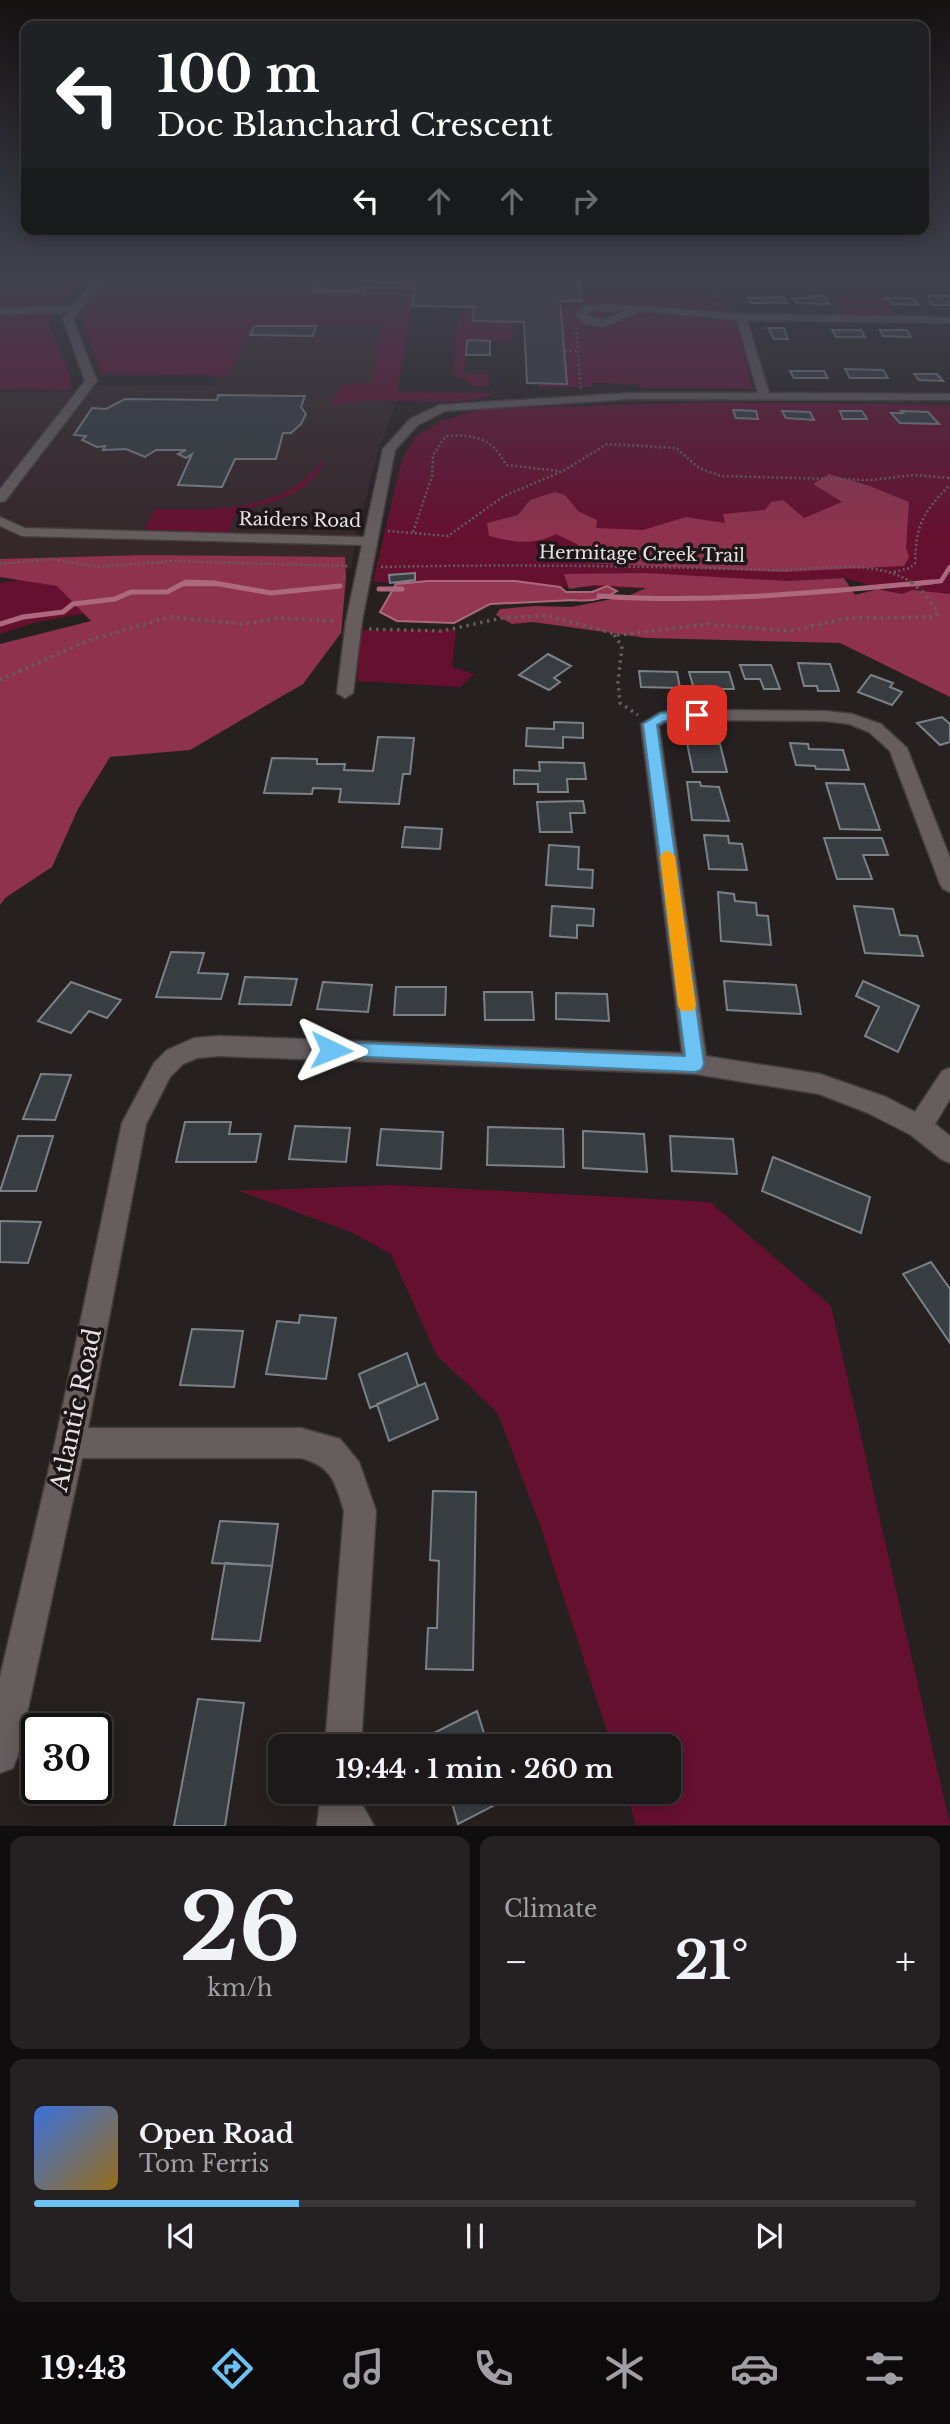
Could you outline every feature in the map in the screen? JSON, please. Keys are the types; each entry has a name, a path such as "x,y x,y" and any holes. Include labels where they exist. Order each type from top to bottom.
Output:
{"street":[{"path":"0,498 91,381 85,364"},
{"path":"755,364 764,395"},
{"name":"Raiders Road","path":"0,521 22,532 372,536 389,449 414,422 443,408 630,396 950,397"},
{"path":"345,693 355,621 372,536"},
{"path":"950,884 898,748 875,728 852,719 826,716 697,715 661,717 650,724 695,1064 820,1084 877,1105 920,1127 950,1151"},
{"name":"Atlantic Road","path":"3,1732 69,1443 134,1123 162,1070 175,1057 194,1048 219,1046 695,1064"},
{"path":"920,1127 950,1078"},
{"path":"69,1443 301,1443 330,1450 348,1473 360,1511 344,1734"}],"path":[{"path":"578,364 581,390"},
{"path":"413,532 432,476 433,454 446,436 483,437 498,447 506,465 561,471"},
{"path":"372,536 413,532 448,536 504,496 561,471 607,444 676,448 699,468 721,476 870,480 913,475 950,478"},
{"path":"893,572 910,568 915,563 915,532 921,515 950,485"},
{"path":"0,564 51,559 98,566 171,561 351,566"},
{"name":"Hermitage Creek Trail","path":"376,567 681,565 893,572"},
{"path":"365,629 442,631 507,617 549,616 619,635 638,630 708,624 789,631 848,618 934,617 938,612 929,597 912,582 893,572"},
{"path":"0,680 87,641 169,617 243,624 279,618 340,621"},
{"path":"613,634 622,646 618,682 620,703 650,724"}],"shaded area":[{"path":"0,364 66,364 71,380 71,390 0,389"},
{"path":"98,364 235,364 230,376 101,374"},
{"path":"235,364 375,364 372,384 395,405 378,452 355,541 352,568 44,565 0,568 0,392 66,392 103,385 213,386 218,376 230,376"},
{"path":"375,364 402,364 397,392 496,393 458,401 372,401 331,406 342,384 372,383"},
{"path":"454,364 465,364 464,374 489,374 489,387 473,386 453,374"},
{"path":"544,364 747,364 753,389 639,388 638,384 593,383 592,387 538,387"},
{"path":"709,402 950,405 950,594 914,590 902,594 844,578 648,588 560,587 515,581 445,580 396,584 373,581 402,459 416,436 443,420 482,409"},
{"path":"324,461 317,473 298,491 275,501 236,511 228,532 145,530 154,509 222,508 267,499 288,491 306,478"},
{"path":"829,474 870,486 909,502 906,548 909,557 904,566 783,572 586,563 577,544 556,534 523,542 489,536 487,523 518,515 530,500 555,492 565,495 578,511 597,520 596,528 643,530 686,517 725,523 723,514 765,510 771,502 783,500 804,518 842,502 813,484"},
{"path":"144,555 345,557 346,578 341,633 303,684 190,750 110,757 78,809 52,867 5,898 0,905 0,644 91,621 57,586 0,577 0,559"},
{"path":"77,571 91,612 33,623 0,634 0,583"},
{"path":"645,573 788,581 844,578 855,595 878,589 902,594 913,590 950,594 950,697 840,643 647,638 533,622 512,624 496,615 500,609 571,607 628,596 646,588 594,585 569,589 564,574"},
{"path":"428,581 515,581 560,587 566,592 592,592 607,586 617,591 591,600 490,604 454,623 397,621 380,612 396,584"},
{"path":"361,630 456,630 452,667 474,674 460,687 357,681"},
{"path":"391,1185 710,1202 831,1306 950,1825 636,1825 630,1804 681,1804 681,1734 608,1734 539,1522 497,1412 437,1356 391,1254 351,1232 239,1191"}],"building":[{"path":"526,364 565,364 567,384 527,383"},
{"path":"845,369 883,370 888,378 850,378"},
{"path":"790,371 824,371 828,378 794,378"},
{"path":"914,374 937,374 943,381 919,380"},
{"path":"218,395 305,396 301,407 306,414 301,424 291,433 283,433 276,459 235,459 222,487 178,485 192,454 186,458 178,454 186,450 156,450 145,457 126,449 103,450 105,446 97,447 82,440 86,436 74,435 92,408 106,409 125,399 217,400"},
{"path":"733,410 756,411 758,419 736,418"},
{"path":"782,411 810,412 814,420 786,418"},
{"path":"840,411 862,411 867,419 843,419"},
{"path":"901,411 928,412 939,424 900,423 891,413 903,413"},
{"path":"415,573 415,580 390,583 389,575"},
{"path":"548,654 571,666 554,678 560,682 549,690 519,675"},
{"path":"798,663 830,664 839,691 818,691 817,686 804,686"},
{"path":"740,665 771,665 780,689 764,689 760,679 745,679"},
{"path":"639,671 677,672 680,688 641,687"},
{"path":"689,672 729,672 734,689 694,689"},
{"path":"871,675 893,683 890,687 902,692 892,705 858,692"},
{"path":"942,717 950,724 950,742 940,745 917,723"},
{"path":"554,722 583,723 583,738 563,737 563,748 526,746 527,728 554,729"},
{"path":"378,737 414,738 410,774 403,774 399,804 339,802 341,789 313,788 312,794 264,793 272,758 317,759 317,764 345,764 344,770 373,771"},
{"path":"687,743 720,744 727,772 693,772"},
{"path":"790,743 808,744 809,749 843,750 849,770 816,769 815,766 796,765"},
{"path":"539,762 584,763 586,779 567,779 568,792 538,792 538,784 514,784 514,770 540,771"},
{"path":"687,782 719,787 729,821 692,820"},
{"path":"826,783 864,784 880,830 840,829"},
{"path":"583,801 585,813 570,813 572,832 540,832 537,802"},
{"path":"405,827 442,829 440,849 402,847"},
{"path":"704,835 728,836 729,843 742,844 747,870 709,869"},
{"path":"824,838 882,838 888,855 863,855 872,879 837,879"},
{"path":"549,845 579,847 578,869 593,870 592,888 546,885"},
{"path":"718,892 734,894 735,901 756,903 757,915 768,916 771,945 721,941"},
{"path":"552,906 594,909 593,926 577,925 577,938 550,936"},
{"path":"854,906 893,909 900,935 917,936 923,956 865,953"},
{"path":"171,952 204,953 198,973 228,974 221,999 156,997"},
{"path":"245,977 297,979 291,1005 239,1004"},
{"path":"724,981 796,985 801,1014 727,1010"},
{"path":"863,981 919,1006 898,1052 865,1036 879,1007 856,996"},
{"path":"71,982 121,1000 107,1018 89,1011 71,1033 38,1021"},
{"path":"323,982 372,985 368,1012 317,1009"},
{"path":"396,987 446,987 445,1015 394,1015"},
{"path":"484,992 532,992 534,1020 485,1020"},
{"path":"556,993 607,994 609,1021 556,1019"},
{"path":"41,1074 71,1075 55,1120 23,1119"},
{"path":"185,1122 231,1122 229,1134 261,1134 256,1162 176,1162"},
{"path":"295,1126 350,1128 346,1162 289,1159"},
{"path":"488,1127 563,1129 564,1167 487,1165"},
{"path":"381,1129 443,1132 441,1169 377,1165"},
{"path":"583,1131 644,1134 647,1172 583,1168"},
{"path":"18,1136 53,1136 36,1191 0,1191"},
{"path":"670,1136 733,1139 737,1174 672,1171"},
{"path":"773,1157 870,1197 861,1233 762,1191"},
{"path":"0,1221 41,1222 28,1263 0,1262"},
{"path":"931,1262 950,1289 950,1343 903,1274"},
{"path":"300,1315 336,1318 326,1379 266,1374 277,1321 299,1323"},
{"path":"192,1329 243,1331 234,1387 180,1385"},
{"path":"407,1353 418,1386 370,1408 359,1374"},
{"path":"425,1383 438,1419 389,1441 377,1404"},
{"path":"433,1491 476,1492 473,1670 426,1669 428,1628 437,1628 439,1561 430,1560"},
{"path":"220,1521 278,1524 272,1566 212,1563"},
{"path":"225,1563 272,1566 260,1641 212,1639"},
{"path":"198,1699 244,1703 225,1826 174,1826"},
{"path":"477,1711 484,1734 432,1734"},
{"path":"452,1804 497,1804 458,1824"}],"waterway":[{"path":"928,582 941,581 950,567"},
{"path":"0,624 23,617 63,612 73,604 115,599 131,592 167,592 186,582 214,583 271,593 340,586"},
{"path":"599,596 724,598 928,582"},
{"path":"912,584 928,582"},
{"path":"928,582 932,582"},
{"path":"183,584 217,584"},
{"path":"379,589 402,589"}],"slow traffic":[{"path":"667,856 687,1006"}],"route":[{"path":"331,1050 695,1064 650,724 661,717 697,715"}]}
